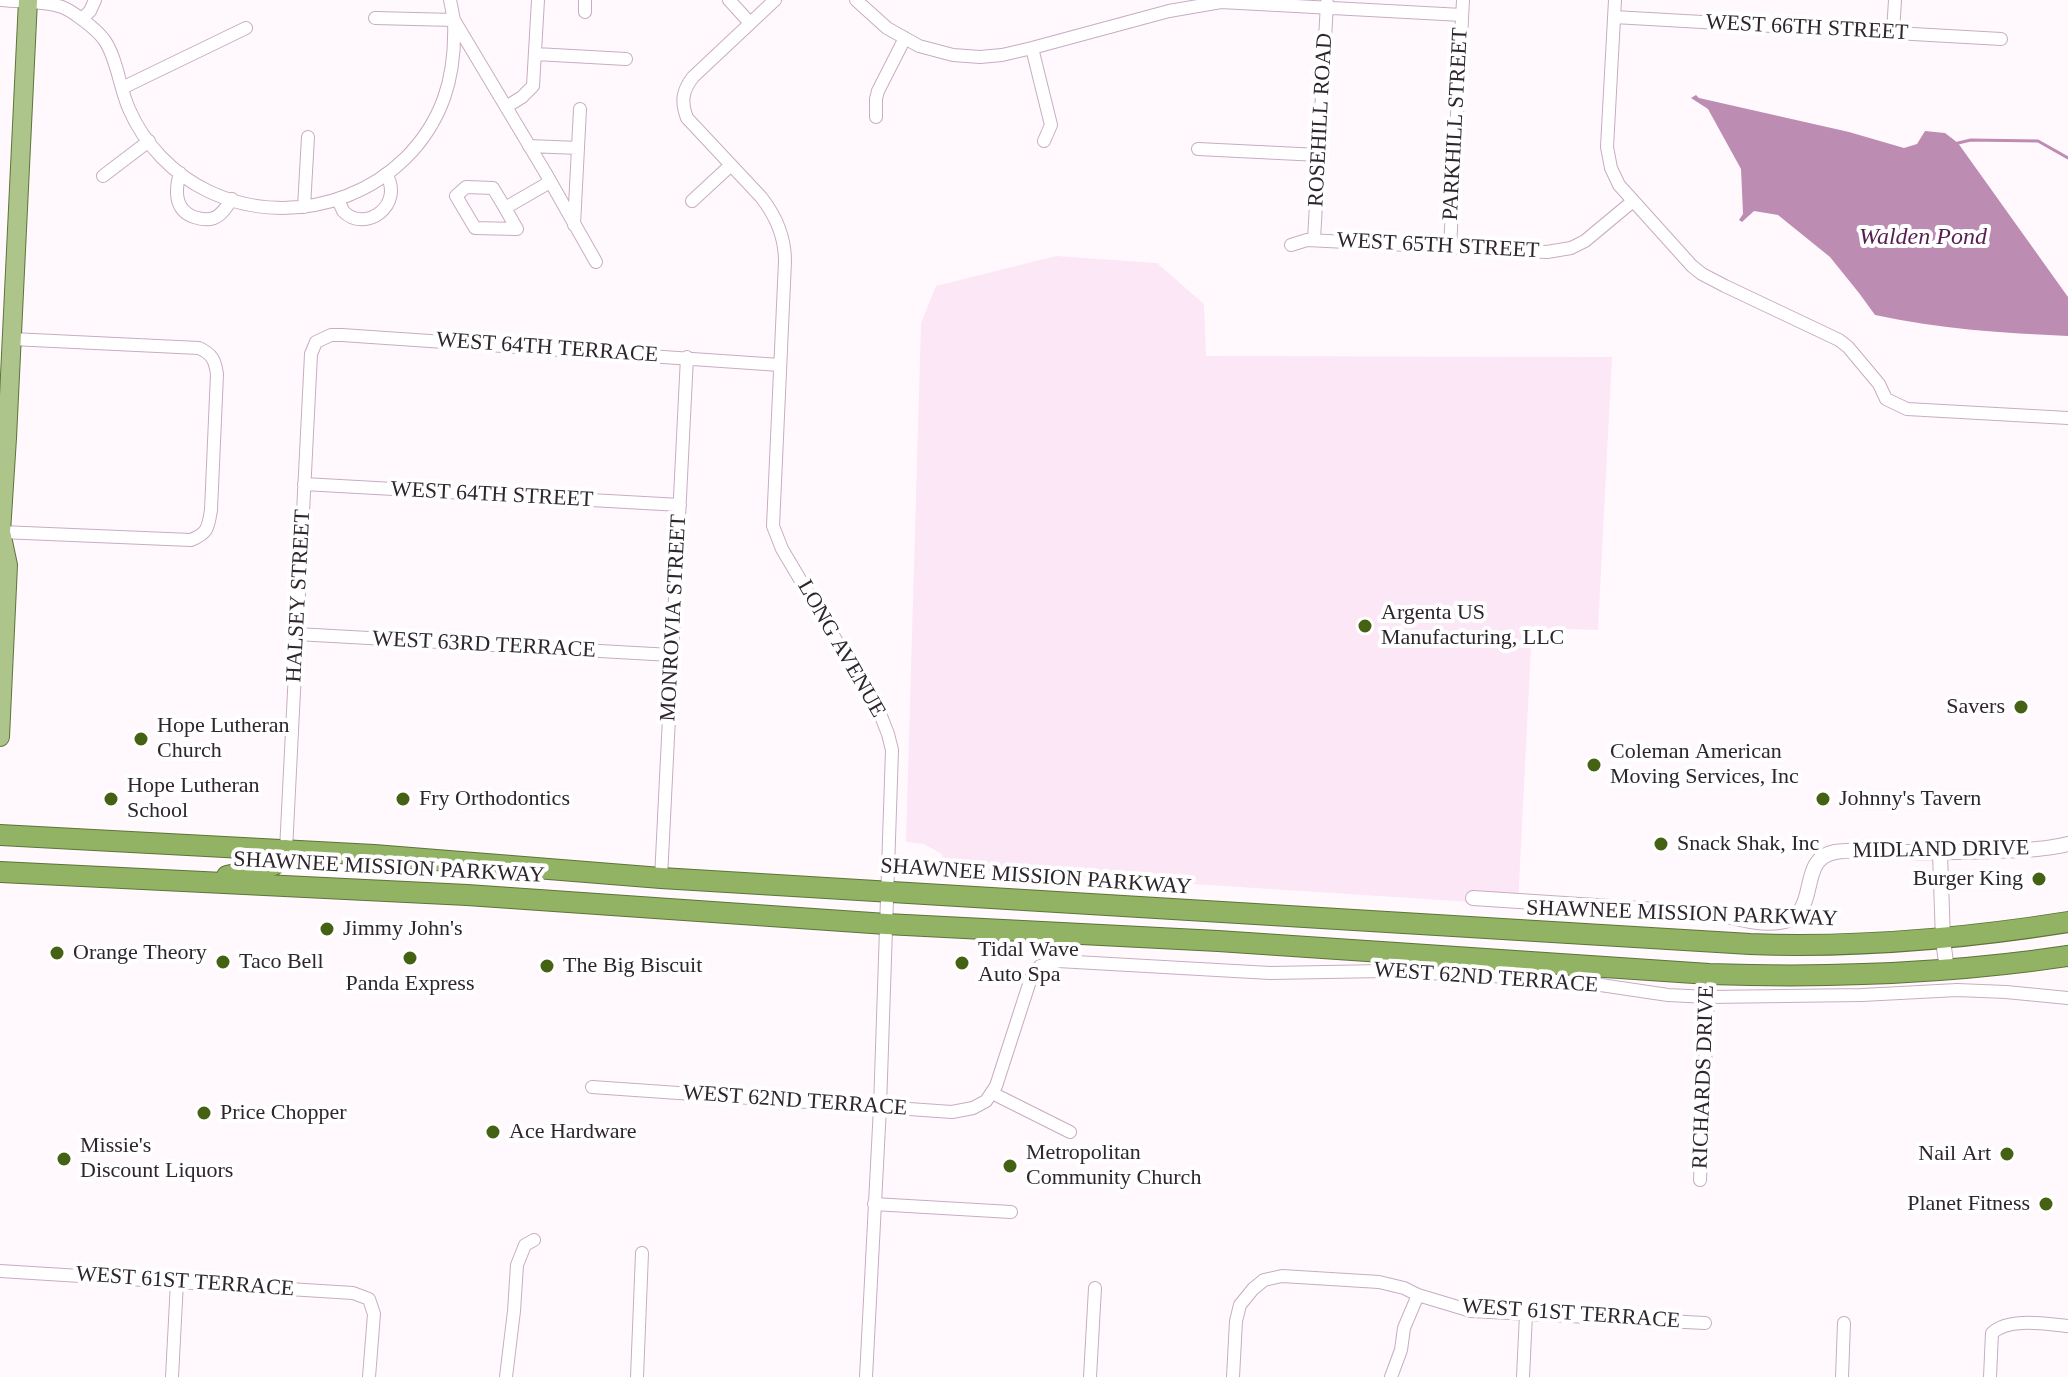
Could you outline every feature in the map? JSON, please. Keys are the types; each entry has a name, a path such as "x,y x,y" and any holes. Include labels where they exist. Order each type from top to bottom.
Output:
{"highway":[{"name":"SHAWNEE MISSION PARKWAY","path":"0,835 374,855 661,878 1697,942 1824,946 1943,940 2068,922"},
{"path":"203,881 274,865 286,850"},
{"name":"SHAWNEE MISSION PARKWAY","path":"0,872 467,895 1709,974 1814,976 1947,970 2068,956"},
{"path":"1169,939 1194,928 1217,912"},
{"path":"1218,941 1229,927 1255,915"},
{"path":"1655,971 1697,942"},
{"path":"1709,974 1750,944"}],"main road":[{"path":"0,737 8,565 0,532 12,339 8,239 28,1"}],"street":[{"path":"2,0 60,6 82,19 106,42 134,118 159,154 203,188 251,206 275,209 318,205 357,193 411,153 438,113 451,71 455,42 450,0"},
{"path":"82,19 95,0"},
{"path":"506,107 533,86 538,0"},
{"path":"729,0 750,23"},
{"name":"LONG AVENUE","path":"775,0 693,77 683,95 683,108 687,118 771,210 779,225 785,251 773,526 782,549 875,704 892,750 880,1107 866,1377"},
{"path":"856,0 878,21 905,38 937,52 980,57 1032,48 1190,3 1327,4 1462,15"},
{"name":"PARKHILL STREET","path":"1450,248 1463,0"},
{"path":"1615,0 1607,147 1611,168 1619,185 1692,266 1702,274 1848,347 1879,384 1893,409 2068,418"},
{"path":"1893,32 1895,0"},
{"name":"ROSEHILL ROAD","path":"1314,240 1327,4"},
{"name":"WEST 66TH STREET","path":"1614,17 2001,39"},
{"path":"375,18 454,20"},
{"path":"454,20 596,262"},
{"path":"122,88 246,28"},
{"path":"876,117 878,91 905,38"},
{"path":"1032,48 1051,125 1044,141"},
{"path":"536,54 626,59"},
{"path":"574,225 580,109"},
{"path":"304,207 308,137"},
{"path":"103,176 149,141"},
{"path":"529,146 578,148"},
{"path":"1198,149 1319,155"},
{"path":"692,201 731,165"},
{"path":"180,173 177,199 182,210 191,216 202,220 214,218 232,199"},
{"path":"337,199 343,211 354,218 370,219 381,214 390,202 392,189 386,174"},
{"path":"505,208 550,182"},
{"path":"466,187 493,188 505,208 517,229 475,228 456,196 466,187"},
{"name":"WEST 65TH STREET","path":"1291,245 1314,240 1547,252 1571,248 1585,241 1633,201"},
{"name":"WEST 64TH TERRACE","path":"316,342 331,335 342,335 780,365"},
{"path":"0,532 191,540 203,535 211,510 217,374 215,361 208,352 199,348 12,339"},
{"name":"HALSEY STREET","path":"286,850 311,354 316,342"},
{"name":"MONROVIA STREET","path":"661,878 687,357"},
{"name":"WEST 64TH STREET","path":"304,484 680,505"},
{"name":"WEST 63RD TERRACE","path":"297,634 671,655"},
{"name":"MIDLAND DRIVE","path":"1473,898 1718,914 1756,922 1780,922 1800,911 1807,899 1815,865 1831,852 1940,853 2068,844"},
{"path":"1940,853 1947,970"},
{"name":"WEST 62ND TERRACE","path":"592,1087 962,1111 986,1101 992,1093 1031,978 1040,966 1058,961 1257,972 1384,971 1493,976 1708,997 1957,990 2068,998"},
{"name":"RICHARDS DRIVE","path":"1700,1180 1709,974"},
{"path":"992,1093 1070,1132"},
{"path":"874,1204 1011,1212"},
{"path":"506,1377 517,1265 525,1245 534,1240"},
{"path":"637,1377 642,1253"},
{"name":"WEST 61ST TERRACE","path":"0,1271 353,1293 369,1299 374,1314 369,1377"},
{"name":"WEST 61ST TERRACE","path":"1233,1377 1236,1321 1240,1305 1264,1280 1282,1276 1379,1282 1471,1311 1705,1323"},
{"path":"172,1377 177,1282"},
{"path":"1090,1377 1095,1288"},
{"path":"1391,1377 1401,1350 1404,1328 1418,1295"},
{"path":"1523,1377 1526,1314"},
{"path":"1842,1377 1844,1323"},
{"path":"1990,1377 1992,1333 1999,1326 2011,1323 2068,1326"}],"shaded area":[{"path":"1056,256 1157,263 1204,304 1206,356 1612,357 1598,630 1532,628 1518,905 945,868 942,854 924,844 906,842 921,323 936,286"}],"water":[{"name":"Walden Pond","path":"1696,95 1904,148 1917,144 1925,131 1945,133 1958,143 2068,297 2068,336 1947,327 1875,315 1830,257 1778,215 1754,211 1742,222 1739,220 1743,214 1741,169 1708,109 1691,98"}],"waterway":[{"path":"1958,143 1971,140 2038,141 2068,158"}],"place":[{"name":"Argenta US Manufacturing, LLC","path":"1365,626"},
{"name":"Savers","path":"2021,707"},
{"name":"Hope Lutheran Church","path":"141,739"},
{"name":"Coleman American Moving Services, Inc","path":"1594,765"},
{"name":"Hope Lutheran School","path":"111,799"},
{"name":"Fry Orthodontics","path":"403,799"},
{"name":"Johnny's Tavern","path":"1823,799"},
{"name":"Snack Shak, Inc","path":"1661,844"},
{"name":"Burger King","path":"2039,879"},
{"name":"Jimmy John's","path":"327,929"},
{"name":"Orange Theory","path":"57,953"},
{"name":"Panda Express","path":"410,958"},
{"name":"Taco Bell","path":"223,962"},
{"name":"Tidal Wave Auto Spa","path":"962,963"},
{"name":"The Big Biscuit","path":"547,966"},
{"name":"Price Chopper","path":"204,1113"},
{"name":"Ace Hardware","path":"493,1132"},
{"name":"Nail Art","path":"2007,1154"},
{"name":"Missie's Discount Liquors","path":"64,1159"},
{"name":"Metropolitan Community Church","path":"1010,1166"},
{"name":"Planet Fitness","path":"2046,1204"}]}
